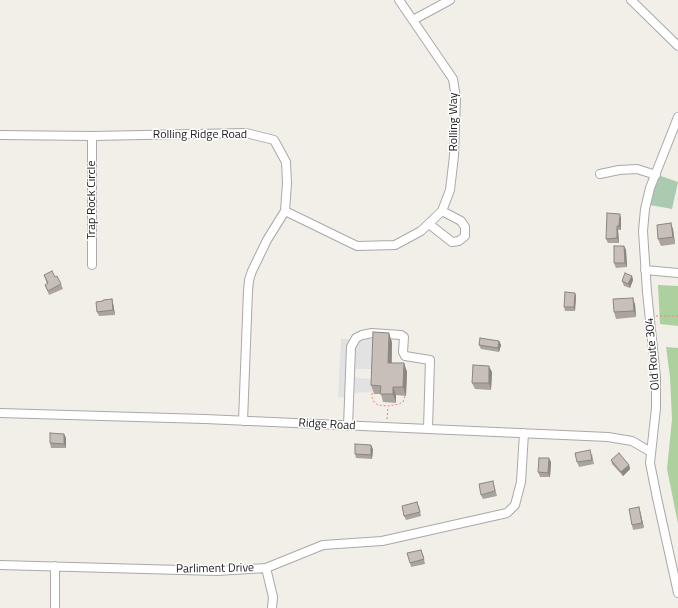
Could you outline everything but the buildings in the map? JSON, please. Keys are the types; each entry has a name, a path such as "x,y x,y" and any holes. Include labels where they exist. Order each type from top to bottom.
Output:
{"street":[{"name":"Rolling Way","path":"285,211 357,246 395,245 421,231 442,211 450,190 454,156 456,98 453,80 399,0"},
{"path":"413,20 450,0"},
{"path":"631,0 678,46"},
{"name":"Old Route 304","path":"678,117 645,209 642,232 657,386 656,415 651,452 652,474 678,593"},
{"name":"Rolling Ridge Road","path":"0,136 246,133 274,140 286,162 287,183 285,211 267,240 249,280 243,421"},
{"name":"Trap Rock Circle","path":"92,136 92,265"},
{"path":"600,174 619,170 637,169 656,175"},
{"path":"429,224 452,242 459,241 465,236 465,227 461,221 442,211"},
{"path":"645,270 678,273"},
{"path":"348,426 351,348 356,338 372,333 401,335 404,337 403,352 405,356 430,360 428,429"},
{"name":"Ridge Road","path":"0,413 243,421 612,437 632,441 651,452"},
{"name":"Parliment Drive","path":"0,565 217,571 266,568 323,545 382,541 506,513 515,504 521,482 524,433"},
{"path":"55,566 55,608"},
{"path":"266,568 273,597 272,608"}],"path":[{"path":"650,316 678,316"},
{"path":"372,393 374,402 378,405 388,406 403,402 405,396"},
{"path":"387,427 388,406"}],"green space":[{"path":"658,175 678,182 672,209 650,205"},
{"path":"658,285 678,286 678,326 660,324"},
{"path":"666,347 678,348 678,524 667,469 672,419 670,377"}],"shaded area":[{"path":"341,339 376,339 373,369 354,369 354,376 358,378 372,379 372,392 354,393 352,398 338,397"}]}
